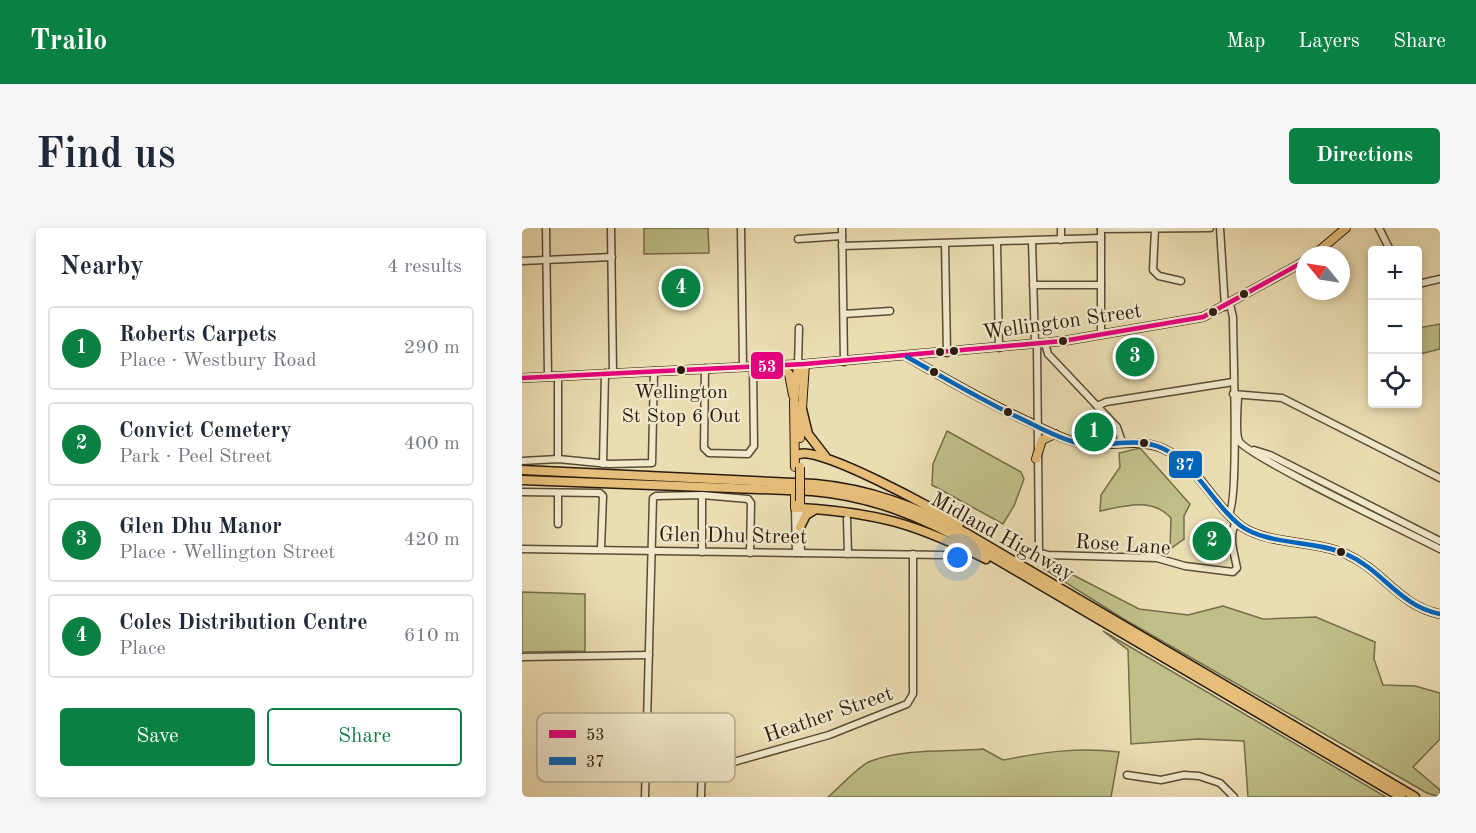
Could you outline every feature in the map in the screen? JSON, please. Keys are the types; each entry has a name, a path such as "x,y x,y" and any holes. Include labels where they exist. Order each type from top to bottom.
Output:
{"highway":[{"path":"796,404 811,440 821,452 838,464"},
{"path":"800,454 812,453 939,511 1076,597"},
{"name":"Midland Highway","path":"522,470 815,484 865,491 899,501 937,518 1076,597 1415,797"},
{"name":"Midland Highway","path":"522,480 789,489 864,499 902,510 936,525 1401,797"},
{"path":"797,502 817,509 866,514 920,528 1054,594"},
{"path":"800,527 806,515 817,509"}],"main road":[{"path":"1325,246 1346,228"},
{"name":"Wellington Street","path":"522,378 844,362 1039,344 1203,317 1296,266"},
{"path":"907,357 968,393 1055,434 1088,444 1147,443 1172,453 1198,477 1236,522 1255,533 1316,544 1343,552 1374,570 1409,603 1440,614"},
{"path":"797,502 796,404 802,364"},
{"path":"782,365 789,374 796,404 800,454 797,467"},
{"path":"1036,459 1042,440 1055,434"}],"street":[{"path":"546,228 548,376"},
{"path":"603,464 609,373 611,228"},
{"path":"741,228 743,367"},
{"path":"842,228 844,362"},
{"path":"1061,228 1061,240"},
{"path":"1101,334 1101,229 1210,228"},
{"path":"1221,228 1227,305 1232,311 1233,382 1236,395 1238,439 1251,449 1440,549"},
{"path":"1379,228 1388,246"},
{"path":"1155,229 1153,270 1159,276 1182,281"},
{"path":"798,239 842,236"},
{"path":"842,246 1101,238"},
{"name":"Rose Lane","path":"1032,241 1033,285 1039,344 1036,459 1037,546 1040,554 1157,558 1185,566 1233,572 1237,568 1233,545 1236,522"},
{"path":"997,242 999,348"},
{"path":"945,244 947,353"},
{"path":"522,261 612,257"},
{"path":"1422,283 1440,279"},
{"path":"1033,285 1101,285"},
{"path":"844,314 890,311"},
{"path":"799,328 802,364"},
{"path":"1039,344 1119,431 1122,442"},
{"path":"705,368 704,448 709,453 748,454 752,451 755,411 753,367"},
{"path":"522,461 558,459 603,464 652,463 654,371"},
{"path":"558,376 558,459"},
{"path":"1097,406 1106,402 1233,382"},
{"path":"1236,395 1282,398 1440,478"},
{"path":"1229,513 1233,500 1236,395"},
{"path":"1251,449 1270,454 1440,541"},
{"path":"522,492 602,494 601,549"},
{"path":"558,493 558,524"},
{"path":"702,495 702,552"},
{"path":"647,713 653,497 702,495 750,501 750,553"},
{"path":"797,502 800,527 798,553"},
{"path":"797,502 798,553"},
{"path":"847,519 848,554"},
{"name":"Glen Dhu Street","path":"522,549 944,555"},
{"name":"Heather Street","path":"735,761 820,738 910,701 913,694 913,554"},
{"path":"522,657 649,655"},
{"path":"1127,775 1161,780 1184,775 1199,776 1220,783 1234,797"},
{"path":"645,782 645,797"},
{"path":"701,782 701,797"}],"green space":[{"path":"644,228 708,228 709,253 644,254"},
{"path":"1440,324 1440,349 1422,354 1422,327"},
{"path":"947,431 1021,472 1024,479 1014,506 1003,524 932,485 933,464"},
{"path":"1140,448 1190,504 1184,516 1184,539 1170,549 1171,518 1163,511 1147,505 1137,505 1100,511 1101,495 1120,467 1119,453"},
{"path":"1046,561 1139,609 1188,615 1223,606 1263,619 1316,617 1375,642 1374,659 1383,685 1415,686 1440,693 1440,739 1413,767 1440,790 1440,797 1427,793 1122,618 1044,569"},
{"path":"522,592 585,594 585,651 522,652"},
{"path":"1103,631 1386,797 1248,797 1244,741 1198,739 1131,744 1128,650"},
{"path":"983,749 1003,760 1061,751 1119,752 1111,797 828,797 855,772 871,761 913,752"}],"transit line":[{"name":"53","path":"522,378 805,364 1063,341 1203,317 1296,266"},
{"name":"37","path":"907,357 997,407 1065,439 1089,444 1143,443 1164,449 1186,465 1241,526 1277,540 1320,546 1346,554 1371,569 1413,604 1440,614"}],"place":[{"name":"Coles Distribution Centre","path":"681,288"},
{"name":"Glen Dhu Manor","path":"1135,357"},
{"name":"Wellington St Stop 6 Out","path":"681,370"},
{"name":"Roberts Carpets","path":"1094,432"},
{"name":"Convict Cemetery","path":"1212,541"}]}
